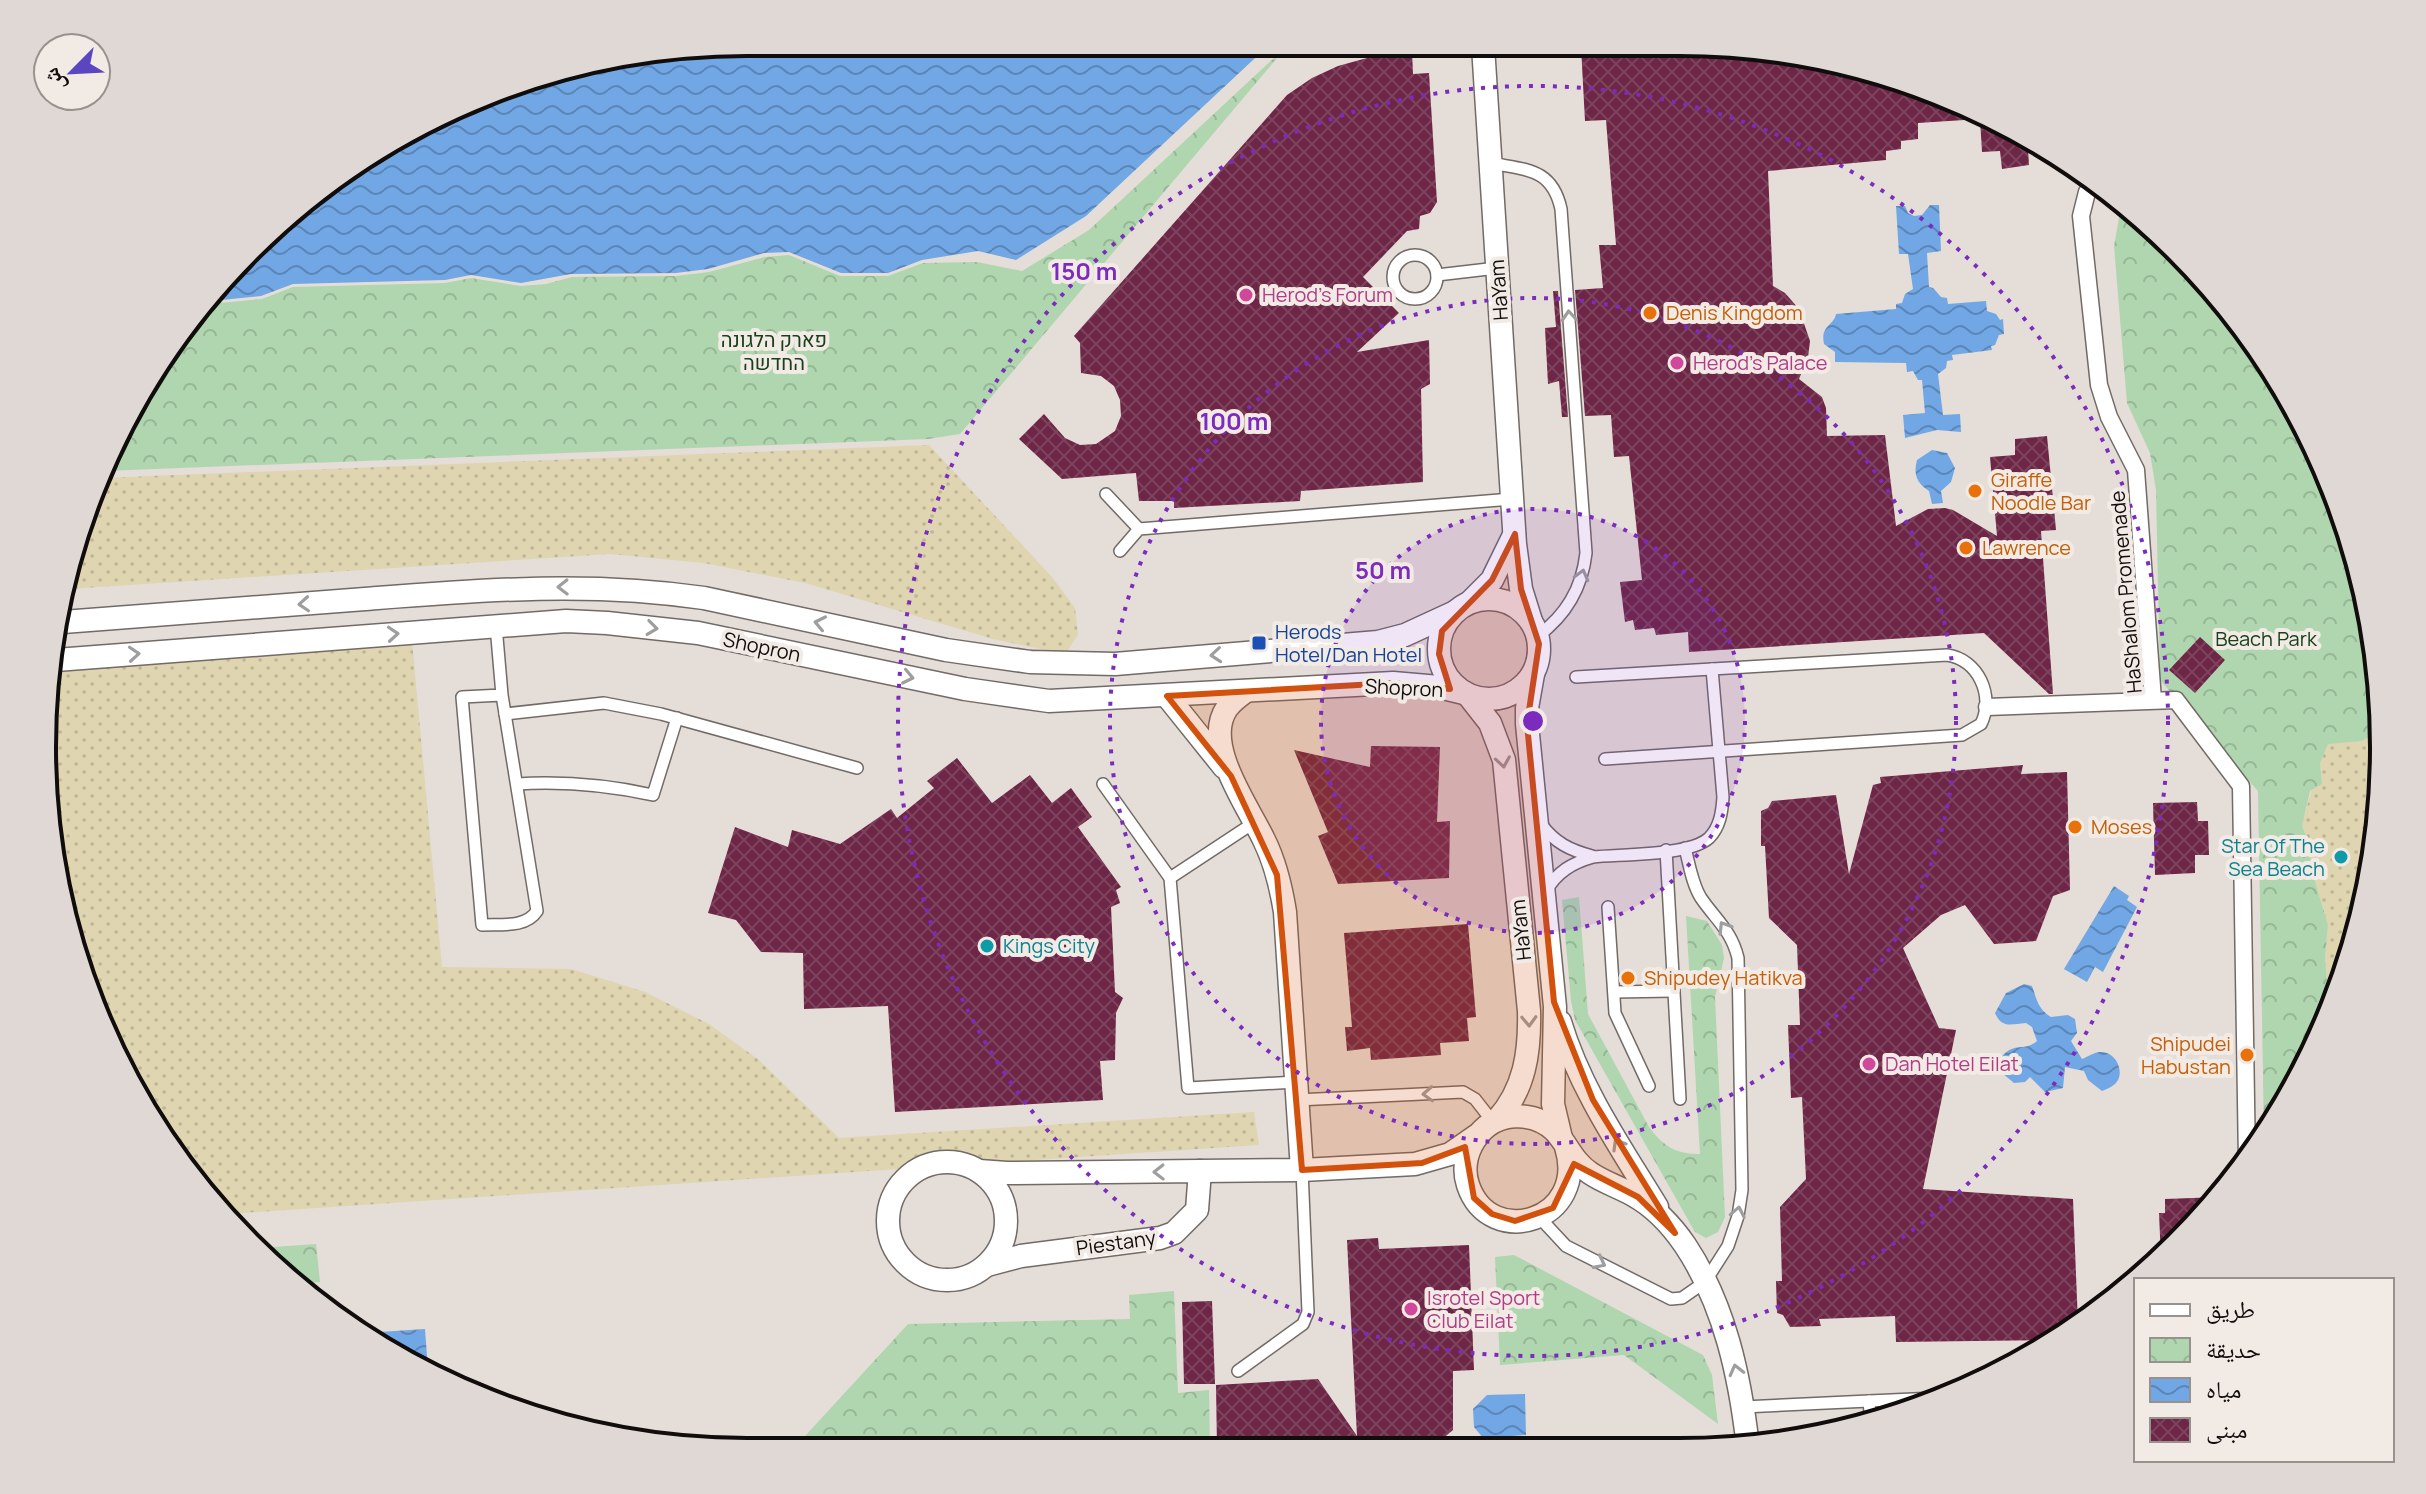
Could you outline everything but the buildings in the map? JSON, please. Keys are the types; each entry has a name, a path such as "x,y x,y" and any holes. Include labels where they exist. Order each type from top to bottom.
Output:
{"street":[{"name":"HaYam","path":"1484,56 1515,534 1521,589 1534,629"},
{"name":"HaShalom Promenade","path":"2088,190 2081,216 2099,385 2109,417 2136,470 2153,700 2176,700 2241,786 2247,1141"},
{"path":"1462,608 1484,599 1500,600 1521,610 1534,629 1540,652 1533,674 1517,691 1502,698 1486,700 1466,694 1447,677 1439,654 1442,631 1462,608 1492,580 1515,534"},
{"name":"Shopron","path":"67,622 471,591 572,587 663,592 704,598 989,658 1115,664 1378,642 1405,635 1462,608"},
{"name":"Shopron","path":"62,660 566,621 698,633 965,689 1049,701 1393,683 1439,687 1466,694"},
{"name":"HaYam","path":"1533,674 1526,714 1554,1002 1554,1116 1564,1144 1587,1171 1638,1197 1675,1233"},
{"path":"1246,691 1227,708 1220,725 1221,743 1231,776 1275,867 1285,912 1302,1170"},
{"name":"HaYam","path":"1466,694 1490,723 1504,760 1529,1011 1529,1043 1524,1071 1511,1102 1489,1126"},
{"path":"1167,696 1231,776"},
{"path":"1987,707 2153,700"},
{"name":"HaYam","path":"1554,1002 1571,1054 1593,1100 1705,1282 1729,1343 1746,1435"},
{"path":"979,1171 1302,1170 1415,1164 1450,1154 1489,1126 1512,1116 1537,1119 1551,1128 1564,1144 1571,1171 1567,1188 1553,1208 1539,1217 1523,1221 1507,1220 1492,1214 1447,1175 1415,1164"},
{"path":"1474,1198 1467,1182 1469,1150 1489,1126"},
{"path":"942,1162 962,1163 979,1171 994,1185 1004,1202 1007,1221 1004,1241 994,1258 980,1272 962,1279 942,1281 923,1276 907,1265 894,1250 888,1231 888,1211 894,1193 906,1177 923,1166 942,1162"},
{"name":"Piestany","path":"987,1265 1021,1256 1160,1238 1174,1233 1197,1210 1200,1171"}],"lane":[{"path":"1491,163 1527,170 1543,177 1555,189 1561,209 1586,553 1582,576 1570,604 1553,624 1534,629"},
{"path":"1413,254 1429,259 1437,275 1433,291 1418,299 1401,295 1393,279 1398,263 1413,254"},
{"path":"1437,275 1497,268"},
{"path":"1106,494 1139,529"},
{"path":"1120,551 1139,529 1512,499"},
{"path":"496,626 502,695 537,911 532,918 521,923 482,925 462,697 502,695"},
{"path":"1576,677 1954,656 1978,674 1987,707 1981,724 1962,735 1605,759"},
{"path":"1544,899 1545,891 1562,871 1593,857 1685,848 1707,839 1719,823 1723,797 1712,669"},
{"path":"505,714 604,703 677,718 857,768"},
{"path":"517,784 606,784 653,795 677,718"},
{"path":"1103,784 1170,878 1188,1088 1463,1092 1475,1099 1489,1126"},
{"path":"1536,816 1558,843 1593,857"},
{"path":"1170,878 1255,822"},
{"path":"1539,1217 1566,1246 1671,1299 1682,1298 1705,1282 1732,1237 1742,1190 1738,966 1730,936 1700,896 1685,848"},
{"path":"1666,850 1680,1099"},
{"path":"1608,907 1615,1013 1649,1086"},
{"path":"1614,992 1673,991"},
{"path":"1238,1371 1303,1324 1308,1312 1302,1170"},
{"path":"1743,1407 1905,1399"},
{"path":"1869,1401 1870,1410"}],"highlighted area":[{"path":"1515,534 1521,589 1539,644 1527,724 1554,1002 1593,1100 1675,1233 1638,1197 1574,1164 1553,1208 1515,1221 1492,1214 1474,1198 1465,1147 1422,1163 1302,1170 1277,875 1231,776 1167,696 1393,683 1450,689 1439,654 1442,631 1492,580"}],"sand":[{"path":"929,445 1052,577 1075,608 1078,635 1065,654 993,639 805,583 704,563 610,554 75,589 93,525 111,478"},
{"path":"412,641 442,967 571,969 645,992 709,1024 759,1060 839,1138 1254,1112 1259,1145 237,1213 172,1131 149,1092 127,1053 93,969 69,882 57,792 57,702 60,671"},
{"name":"Star Of The Sea Beach","path":"2370,737 2369,792 2364,837 2346,926 2327,985 2325,958 2328,925 2302,826 2311,791 2322,784 2320,763 2328,743 2362,741"}],"green space":[{"name":"פארק הלגונה החדשה","path":"1279,56 960,434 928,439 114,471 127,441 172,363 217,303 262,299 293,287 445,283 471,278 521,286 572,277 676,276 709,272 765,257 789,255 840,276 888,276 923,263 977,262 1022,271 1089,230"},
{"name":"Beach Park","path":"2120,215 2199,291 2254,363 2299,441 2317,483 2333,525 2357,612 2369,702 2370,737 2362,741 2328,744 2320,763 2322,784 2310,791 2302,826 2328,925 2325,958 2327,985 2299,1053 2264,1115 2258,791 2160,680 2156,490 2150,453 2127,403 2114,246"},
{"path":"1579,897 1588,1014 1649,1127 1665,1144 1684,1153 1700,1154 1686,916 1707,921 1722,945 1724,958 1715,997 1725,1217 1718,1232 1706,1238 1695,1232 1575,1020 1562,900"},
{"path":"316,1244 320,1282 311,1283 270,1247"},
{"path":"1514,1255 1703,1355 1712,1375 1718,1424 1624,1355 1500,1365 1495,1257"},
{"path":"1174,1291 1178,1393 1209,1390 1210,1438 803,1438 908,1324 1130,1319 1129,1295"}],"water":[{"path":"747,56 1257,56 1086,216 1016,260 978,251 922,260 888,273 841,273 789,252 764,253 708,269 676,273 571,274 521,283 471,275 445,280 293,284 261,296 220,300 291,227 363,172 441,127 483,109 525,93 612,69 702,57"},
{"path":"1930,205 1939,205 1941,251 1927,253 1929,287 1947,298 1948,304 1986,301 1987,311 2003,319 2004,334 1999,335 1995,345 1991,346 1992,350 1952,355 1953,360 1947,361 1946,368 1938,374 1943,415 1960,414 1961,432 1937,430 1905,438 1903,415 1925,413 1922,380 1918,380 1913,371 1907,372 1906,363 1835,362 1835,352 1824,344 1823,338 1836,314 1896,309 1896,304 1902,303 1905,294 1913,289 1908,254 1899,254 1896,206 1905,206 1908,213 1914,216 1922,215"},
{"path":"1932,450 1947,453 1955,468 1951,482 1941,491 1943,503 1932,504 1929,491 1919,482 1916,474 1917,460"},
{"path":"2114,886 2129,896 2127,900 2137,907 2103,972 2095,967 2087,982 2064,969"},
{"path":"2024,984 2032,986 2041,1007 2051,1017 2068,1015 2075,1019 2077,1033 2071,1041 2082,1059 2100,1052 2113,1057 2120,1070 2115,1084 2102,1091 2088,1080 2084,1071 2065,1067 2063,1088 2045,1092 2030,1077 2025,1082 2014,1083 2002,1073 2000,1059 2005,1053 2037,1041 2032,1027 2026,1023 2004,1023 1995,1013 2006,993"},
{"path":"425,1329 427,1359 401,1345 379,1332"},
{"path":"1525,1394 1526,1435 1483,1438 1474,1427 1473,1409 1487,1395"}],"place":[{"name":"Herod's Forum","path":"1246,295"},
{"name":"Denis Kingdom","path":"1650,313"},
{"name":"Herod's Palace","path":"1677,363"},
{"name":"Giraffe Noodle Bar","path":"1975,491"},
{"name":"Lawrence","path":"1966,548"},
{"name":"Herods Hotel/Dan Hotel","path":"1259,643"},
{"name":"Moses","path":"2075,827"},
{"name":"Star Of The Sea Beach","path":"2341,857"},
{"name":"Kings City","path":"987,946"},
{"name":"Shipudey Hatikva","path":"1628,978"},
{"name":"Shipudei Habustan","path":"2247,1055"},
{"name":"Dan Hotel Eilat","path":"1869,1064"},
{"name":"Isrotel Sport Club Eilat","path":"1411,1309"}]}
